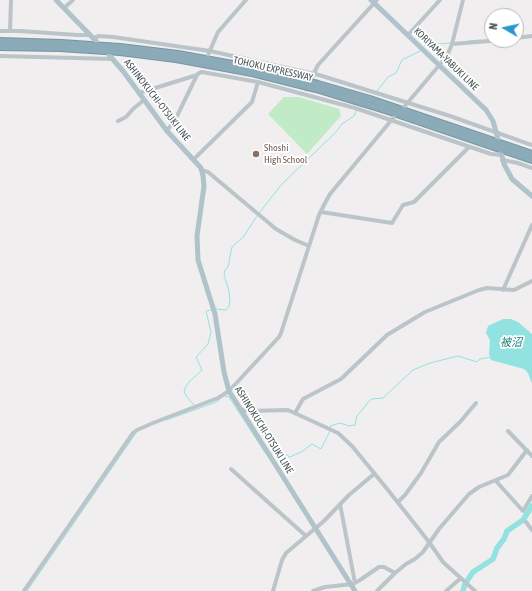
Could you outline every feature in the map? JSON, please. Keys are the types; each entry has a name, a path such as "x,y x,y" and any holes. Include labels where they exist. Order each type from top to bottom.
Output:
{"highway":[{"name":"TOHOKU EXPRESSWAY","path":"0,41 67,43 120,47 254,68 370,99 532,154"},
{"name":"TOHOKU EXPRESSWAY","path":"0,46 120,52 176,59 252,73 316,89 395,113 532,160"}],"main road":[{"path":"56,0 93,38"},
{"name":"KORIYAMA-YABUKI LINE","path":"374,1 486,110 491,117 498,139"},
{"name":"ASHINOKUCHI-OTSUKI LINE","path":"111,57 167,130 194,159 201,170 204,186 198,236 198,260 216,314 228,391 315,529 353,583 355,591"},
{"path":"501,156 512,179 532,196"}],"street":[{"path":"10,31 11,0"},
{"path":"64,8 73,0"},
{"path":"209,53 218,32 246,0"},
{"path":"408,35 440,0"},
{"path":"404,107 447,56 452,44 463,0"},
{"path":"313,76 318,65 374,1"},
{"path":"0,31 93,38 99,36 113,37 209,53 313,76 407,102 532,145"},
{"path":"452,44 484,41"},
{"path":"0,56 111,57"},
{"path":"167,130 177,116 197,75 203,70 305,93 393,119 532,168"},
{"path":"139,92 197,75"},
{"path":"194,159 252,102 258,82"},
{"path":"118,121 126,117 144,100"},
{"path":"24,591 137,430 216,400 228,391 276,340 281,333 309,246 321,212 330,194 393,119"},
{"path":"321,212 392,223 403,205 414,202 469,146"},
{"path":"201,170 208,172 276,229 294,240 309,246"},
{"path":"503,290 532,224"},
{"path":"295,413 303,398 341,379 387,335 425,312 479,290 487,288 514,290 532,281"},
{"path":"398,502 421,474 439,442 460,422 476,403"},
{"path":"240,409 249,411 282,410 295,413 338,433 352,446 398,502 443,562 475,591"},
{"path":"508,431 532,456"},
{"path":"377,591 395,573 415,559 445,521 469,494 479,487 510,474 527,450"},
{"path":"231,469 306,536"},
{"path":"273,591 284,556 289,550 315,529 363,482 374,474"},
{"path":"496,481 523,510 532,496"},
{"path":"340,504 353,583"},
{"path":"526,522 532,530"},
{"path":"313,591 325,587 353,583 379,567 384,567 395,573"},
{"path":"446,591 460,578"}],"green space":[{"path":"284,97 299,97 339,109 341,116 307,154 268,114"}],"water":[{"name":"被沼","path":"503,319 511,319 518,322 532,334 532,384 528,373 524,369 491,360 489,354 490,340 486,333 488,326"}],"waterway":[{"path":"469,41 480,40"},
{"path":"424,46 450,43"},
{"path":"377,91 388,77 396,73 402,60 420,51"},
{"path":"259,213 282,184 335,133 342,124 354,116 356,111"},
{"path":"216,309 226,310 229,306 229,291 224,275 225,270 228,267 232,247 244,236 257,216"},
{"path":"194,405 184,392 189,382 202,370 196,357 208,344 211,332 206,311 211,310"},
{"path":"330,428 330,426 340,423 349,426 355,425 357,416 371,399 383,398 413,370 430,363 458,356 477,362 480,359 492,357"},
{"path":"225,396 229,397 266,454"},
{"path":"166,420 219,400"},
{"path":"271,453 282,451 290,457 303,451 312,444 321,449 330,431"},
{"path":"27,591 136,433"},
{"path":"463,591 465,584 473,572 493,559 497,548 504,539 507,531 523,520 532,506"}],"tunnel":[{"path":"306,91 312,77"}],"place":[{"name":"Shoshi High School","path":"256,154"}]}
